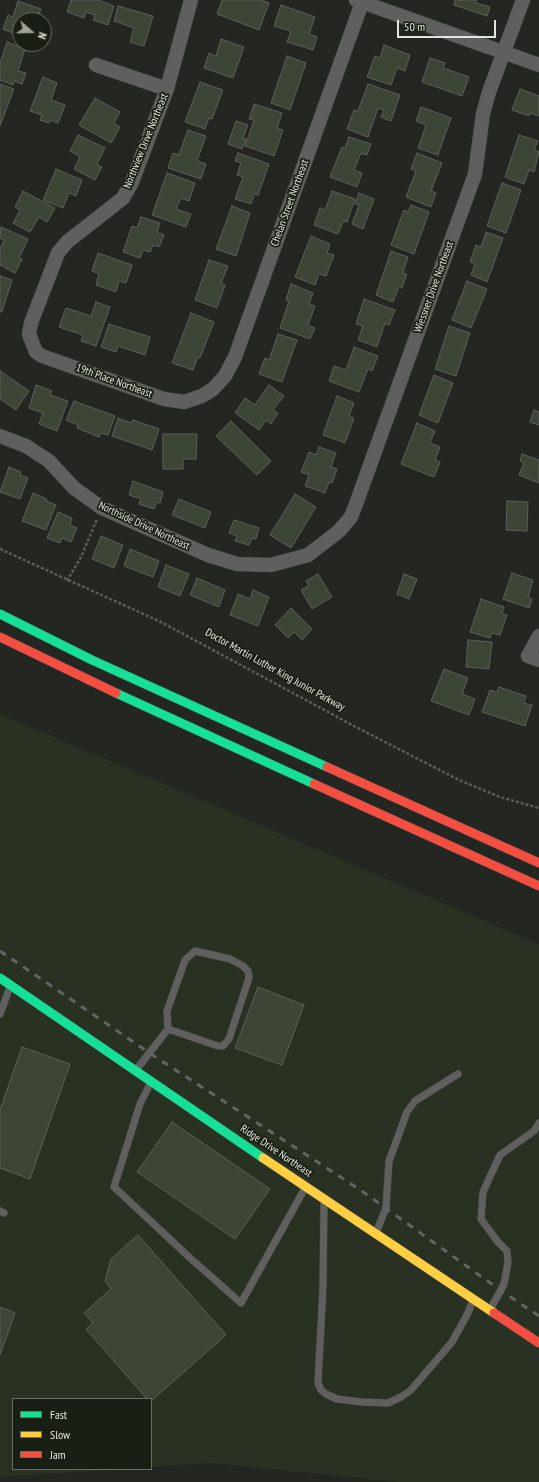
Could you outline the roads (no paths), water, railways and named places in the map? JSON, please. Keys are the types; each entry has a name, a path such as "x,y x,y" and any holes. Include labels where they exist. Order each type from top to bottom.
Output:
{"main road":[{"path":"0,614 106,666 539,863"},
{"path":"0,637 162,715 539,886"},
{"name":"Ridge Drive Northeast","path":"0,978 539,1343"}],"street":[{"name":"Northview Drive Northeast","path":"32,345 29,334 31,323 58,253 67,242 123,198 132,182 167,89 191,0"},
{"name":"Wiessner Drive Northeast","path":"308,555 339,531 351,516 356,504 475,174 483,114 523,0"},
{"path":"360,1 539,65"},
{"name":"Chelan Street Northeast","path":"202,396 213,389 225,376 235,357 360,1"},
{"path":"96,65 167,89"},
{"name":"19th Place Northeast","path":"32,345 36,352 42,356 164,399 184,402 202,396"},
{"name":"Northside Drive Northeast","path":"0,436 26,446 49,461 74,488 102,508 208,555 236,564 271,565 308,555"},
{"path":"533,658 539,636"}],"lane":[{"path":"136,1070 168,1029 167,1011 185,960 195,951 230,959 243,966 248,971 249,978 229,1039 224,1046 218,1046 168,1029"},
{"path":"0,1014 11,985"},
{"path":"376,1234 386,1208 389,1161 407,1112 415,1101 458,1074"},
{"path":"151,1080 140,1104 114,1187 188,1257 241,1303 307,1186"},
{"path":"490,1310 504,1284 508,1262 508,1251 498,1242 481,1219 483,1192 500,1155 534,1131 539,1123"},
{"path":"324,1198 323,1286 318,1383 321,1390 326,1394 337,1399 362,1402 388,1403 401,1397 411,1390 452,1342 468,1313 473,1299"}],"railway":[{"path":"0,951 154,1056 359,1189 500,1290 539,1316"}]}
